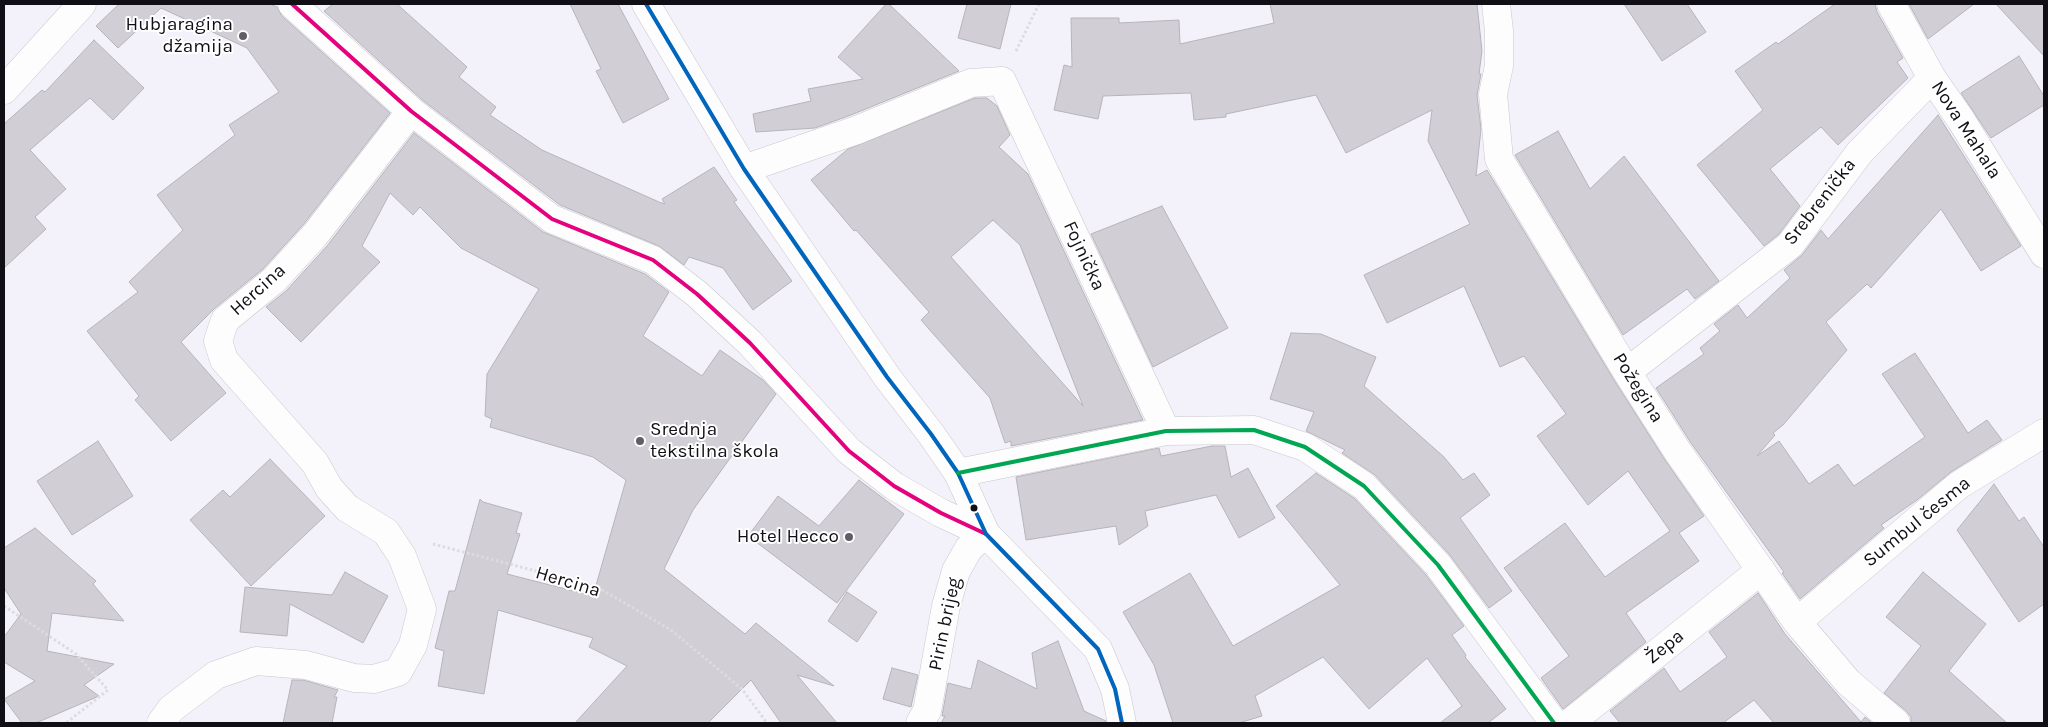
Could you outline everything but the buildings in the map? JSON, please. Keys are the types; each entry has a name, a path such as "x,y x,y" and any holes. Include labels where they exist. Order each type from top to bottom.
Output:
{"street":[{"path":"4,90 82,4"},
{"path":"292,4 411,111 552,219 653,260 697,294 750,343 849,451 894,486 941,513 986,534"},
{"path":"646,4 744,169 887,377 958,473 986,534 1098,649 1115,690 1122,723"},
{"name":"Požegina","path":"1496,4 1499,31 1499,66 1493,94 1499,159 1627,372 1678,452 1796,622 1848,682 1896,723"},
{"name":"Nova Mahala","path":"1891,4 1932,78 1961,120 2044,254"},
{"name":"Srebrenička","path":"1627,372 1790,245 1860,152 1932,78"},
{"path":"744,169 857,130 971,83 1002,81"},
{"name":"Fojnička","path":"1002,81 1166,430"},
{"name":"Hercina","path":"161,723 172,709 216,675 256,662 306,665 354,678 374,680 398,672 413,646 422,609 402,556 386,532 347,508 335,495 315,463 224,360 218,341 225,320 274,280 316,235 411,111"},
{"path":"958,473 1166,430 1254,430 1304,447 1364,486 1438,565 1554,723"},
{"name":"Sumbul česma","path":"1796,622 1959,484 2044,433"},
{"name":"Pirin brijeg","path":"920,723 927,711 946,606 956,571 969,548 986,534"},
{"name":"Žepa","path":"1570,723 1761,570"}],"path":[{"path":"1002,81 1039,4"},
{"name":"Hercina","path":"386,532 597,587 671,630 742,690 767,723"},
{"path":"4,606 76,654 108,690 66,723"}],"transit line":[{"path":"292,4 411,111 552,219 653,260 697,294 750,343 849,451 894,486 941,513 986,534"},
{"path":"646,4 744,169 887,377 958,473 986,534 1098,649 1115,689 1122,723"},
{"path":"958,473 1166,431 1254,430 1305,447 1364,486 1438,565 1554,723"}],"place":[{"name":"Hubjaragina džamija","path":"243,36"},
{"name":"Srednja tekstilna škola","path":"640,441"},
{"name":"Hotel Hecco","path":"849,537"}]}
